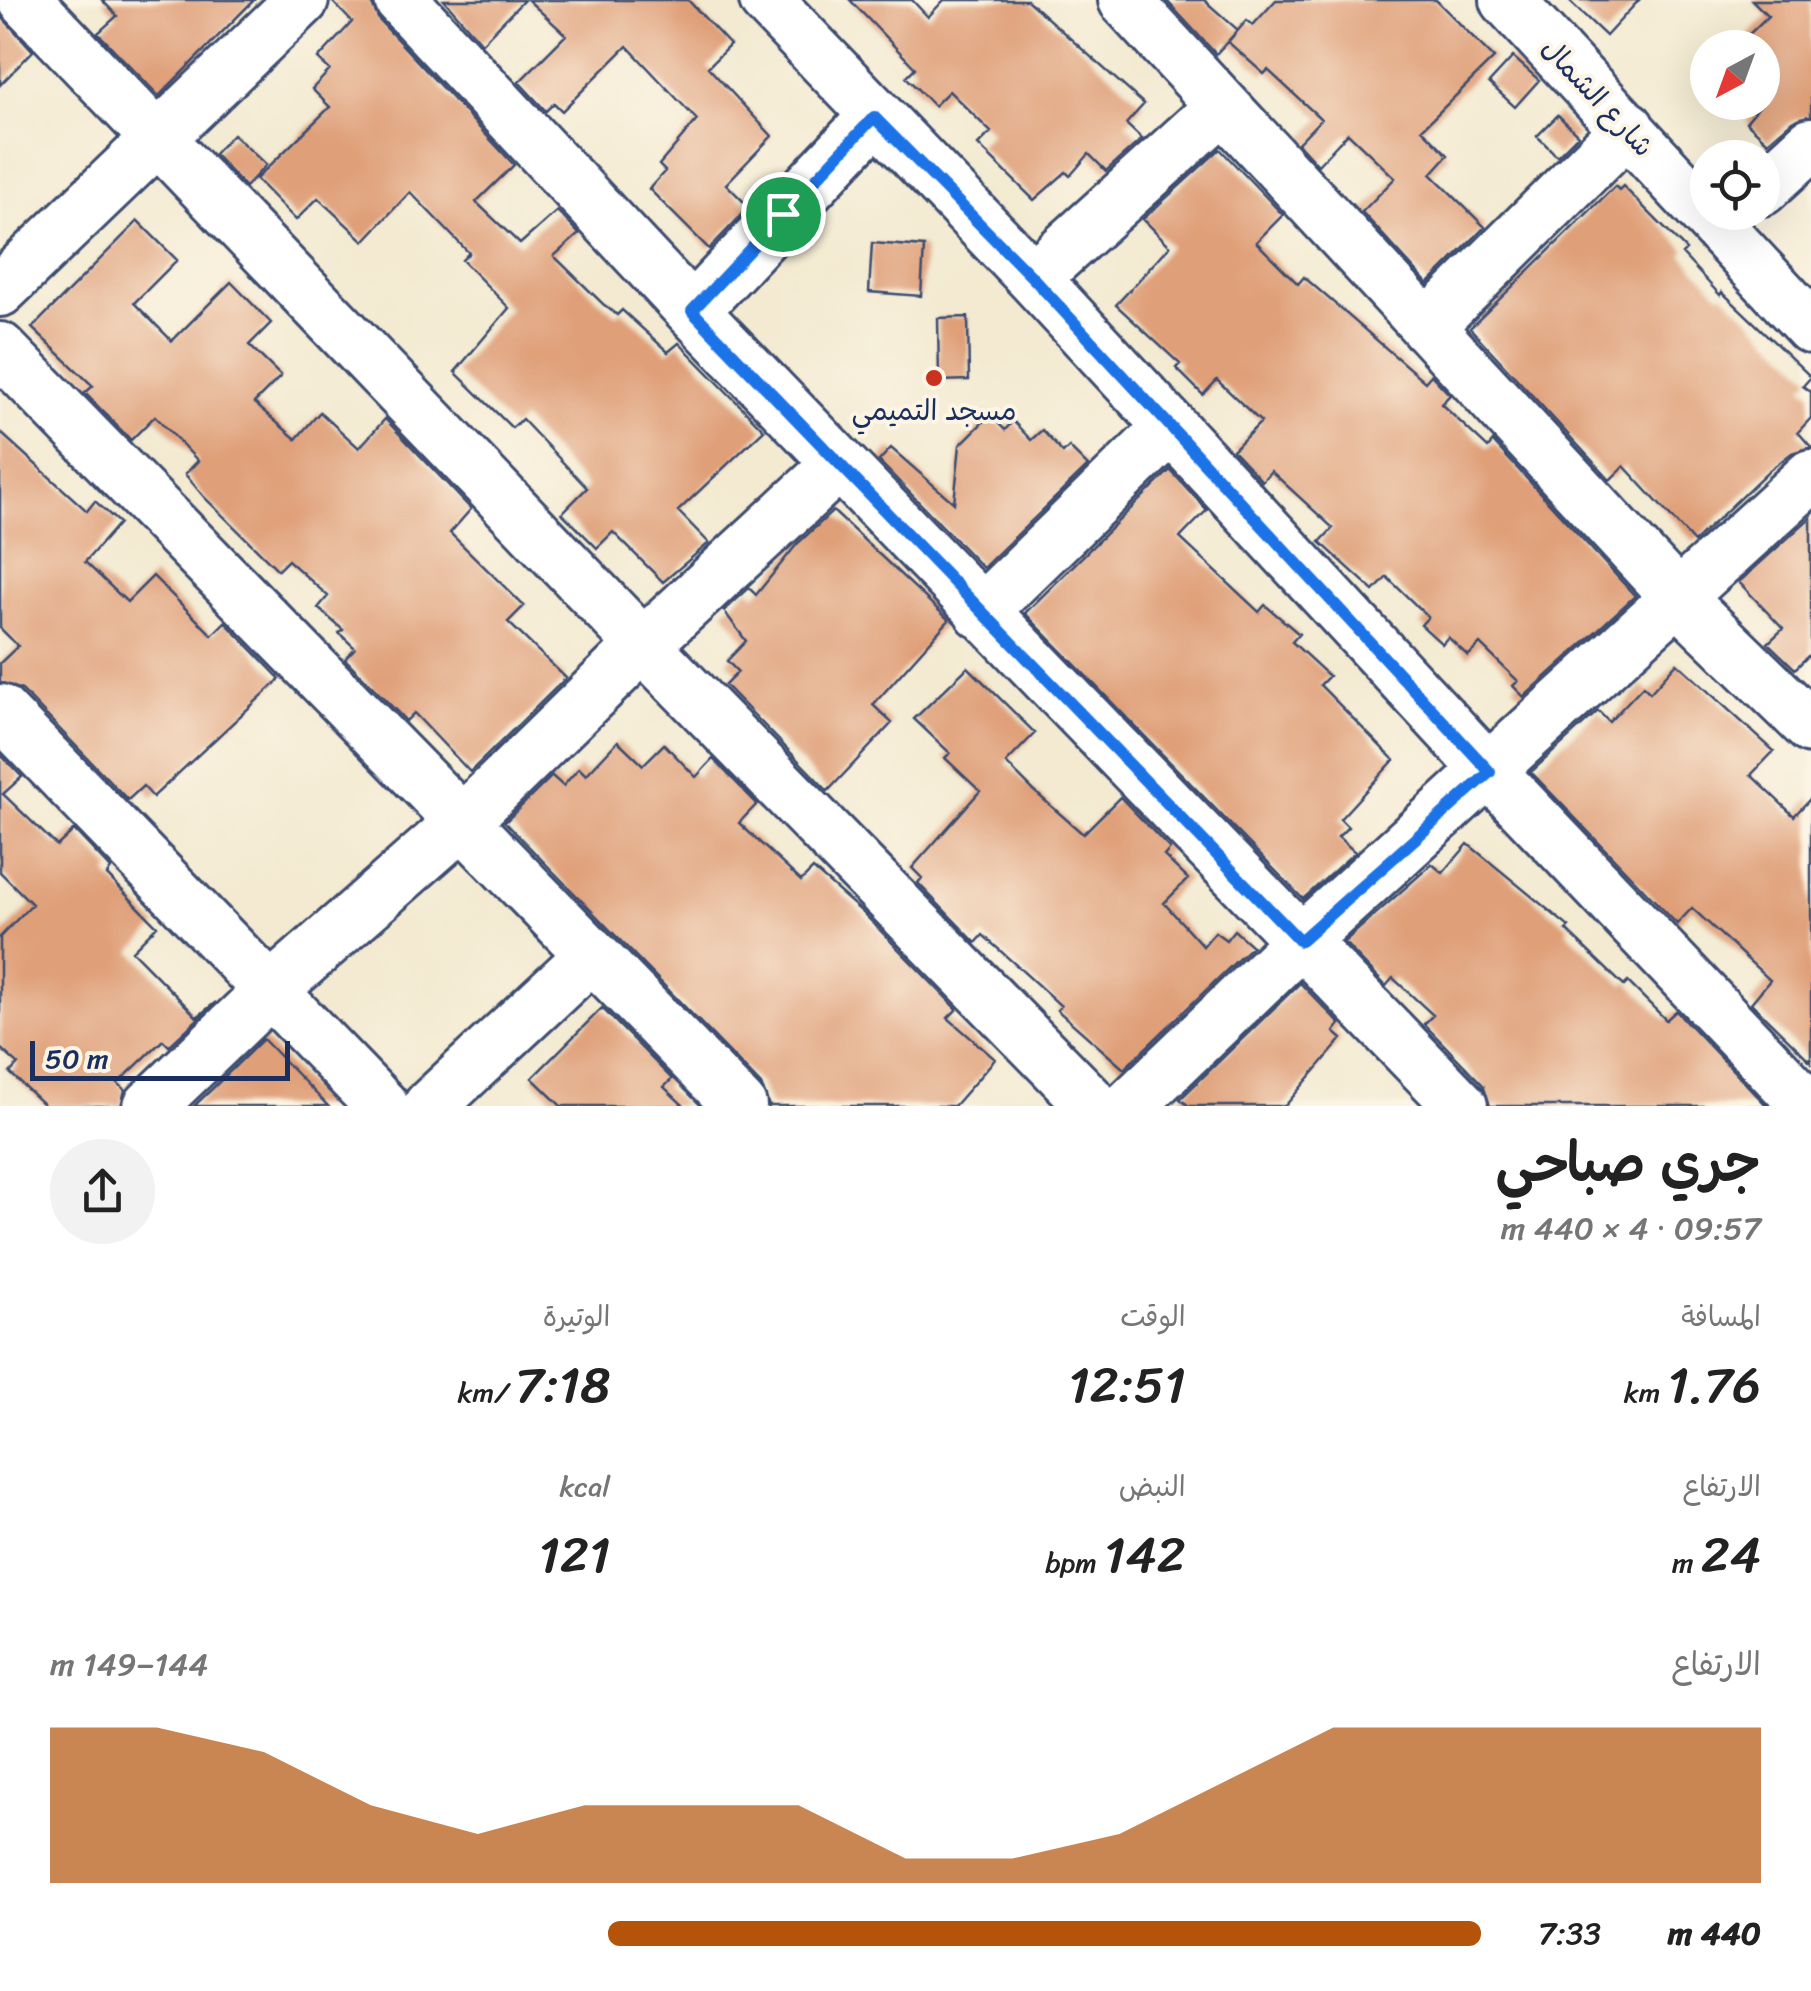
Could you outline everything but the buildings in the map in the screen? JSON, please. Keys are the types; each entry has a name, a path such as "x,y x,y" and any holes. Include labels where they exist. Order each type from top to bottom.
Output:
{"street":[{"path":"25,0 643,645 1094,1106"},
{"path":"0,290 302,0"},
{"path":"402,0 692,311 1461,1106"},
{"path":"766,0 874,117 1033,278 1490,772 1808,1106"},
{"path":"1125,0 1680,600 1811,727"},
{"name":"شارع الشمال","path":"1507,0 1628,128 1690,185"},
{"path":"1033,278 1222,107"},
{"path":"692,311 874,117"},
{"path":"1427,327 1628,128"},
{"path":"1780,173 1811,144"},
{"name":"شارع الشمال","path":"1737,230 1811,327"},
{"path":"0,348 740,1106"},
{"path":"981,612 1171,427"},
{"path":"150,1106 270,990 461,823 643,645 839,464"},
{"path":"1129,1106 1300,941 1680,600 1811,476"},
{"path":"0,711 382,1106"},
{"path":"430,1106 592,955"}],"place":[{"name":"مسجد التميمي","path":"934,378"}],"route":[{"path":"874,117 1033,278 1490,772 1300,941 692,311 783,214 874,117"}]}
